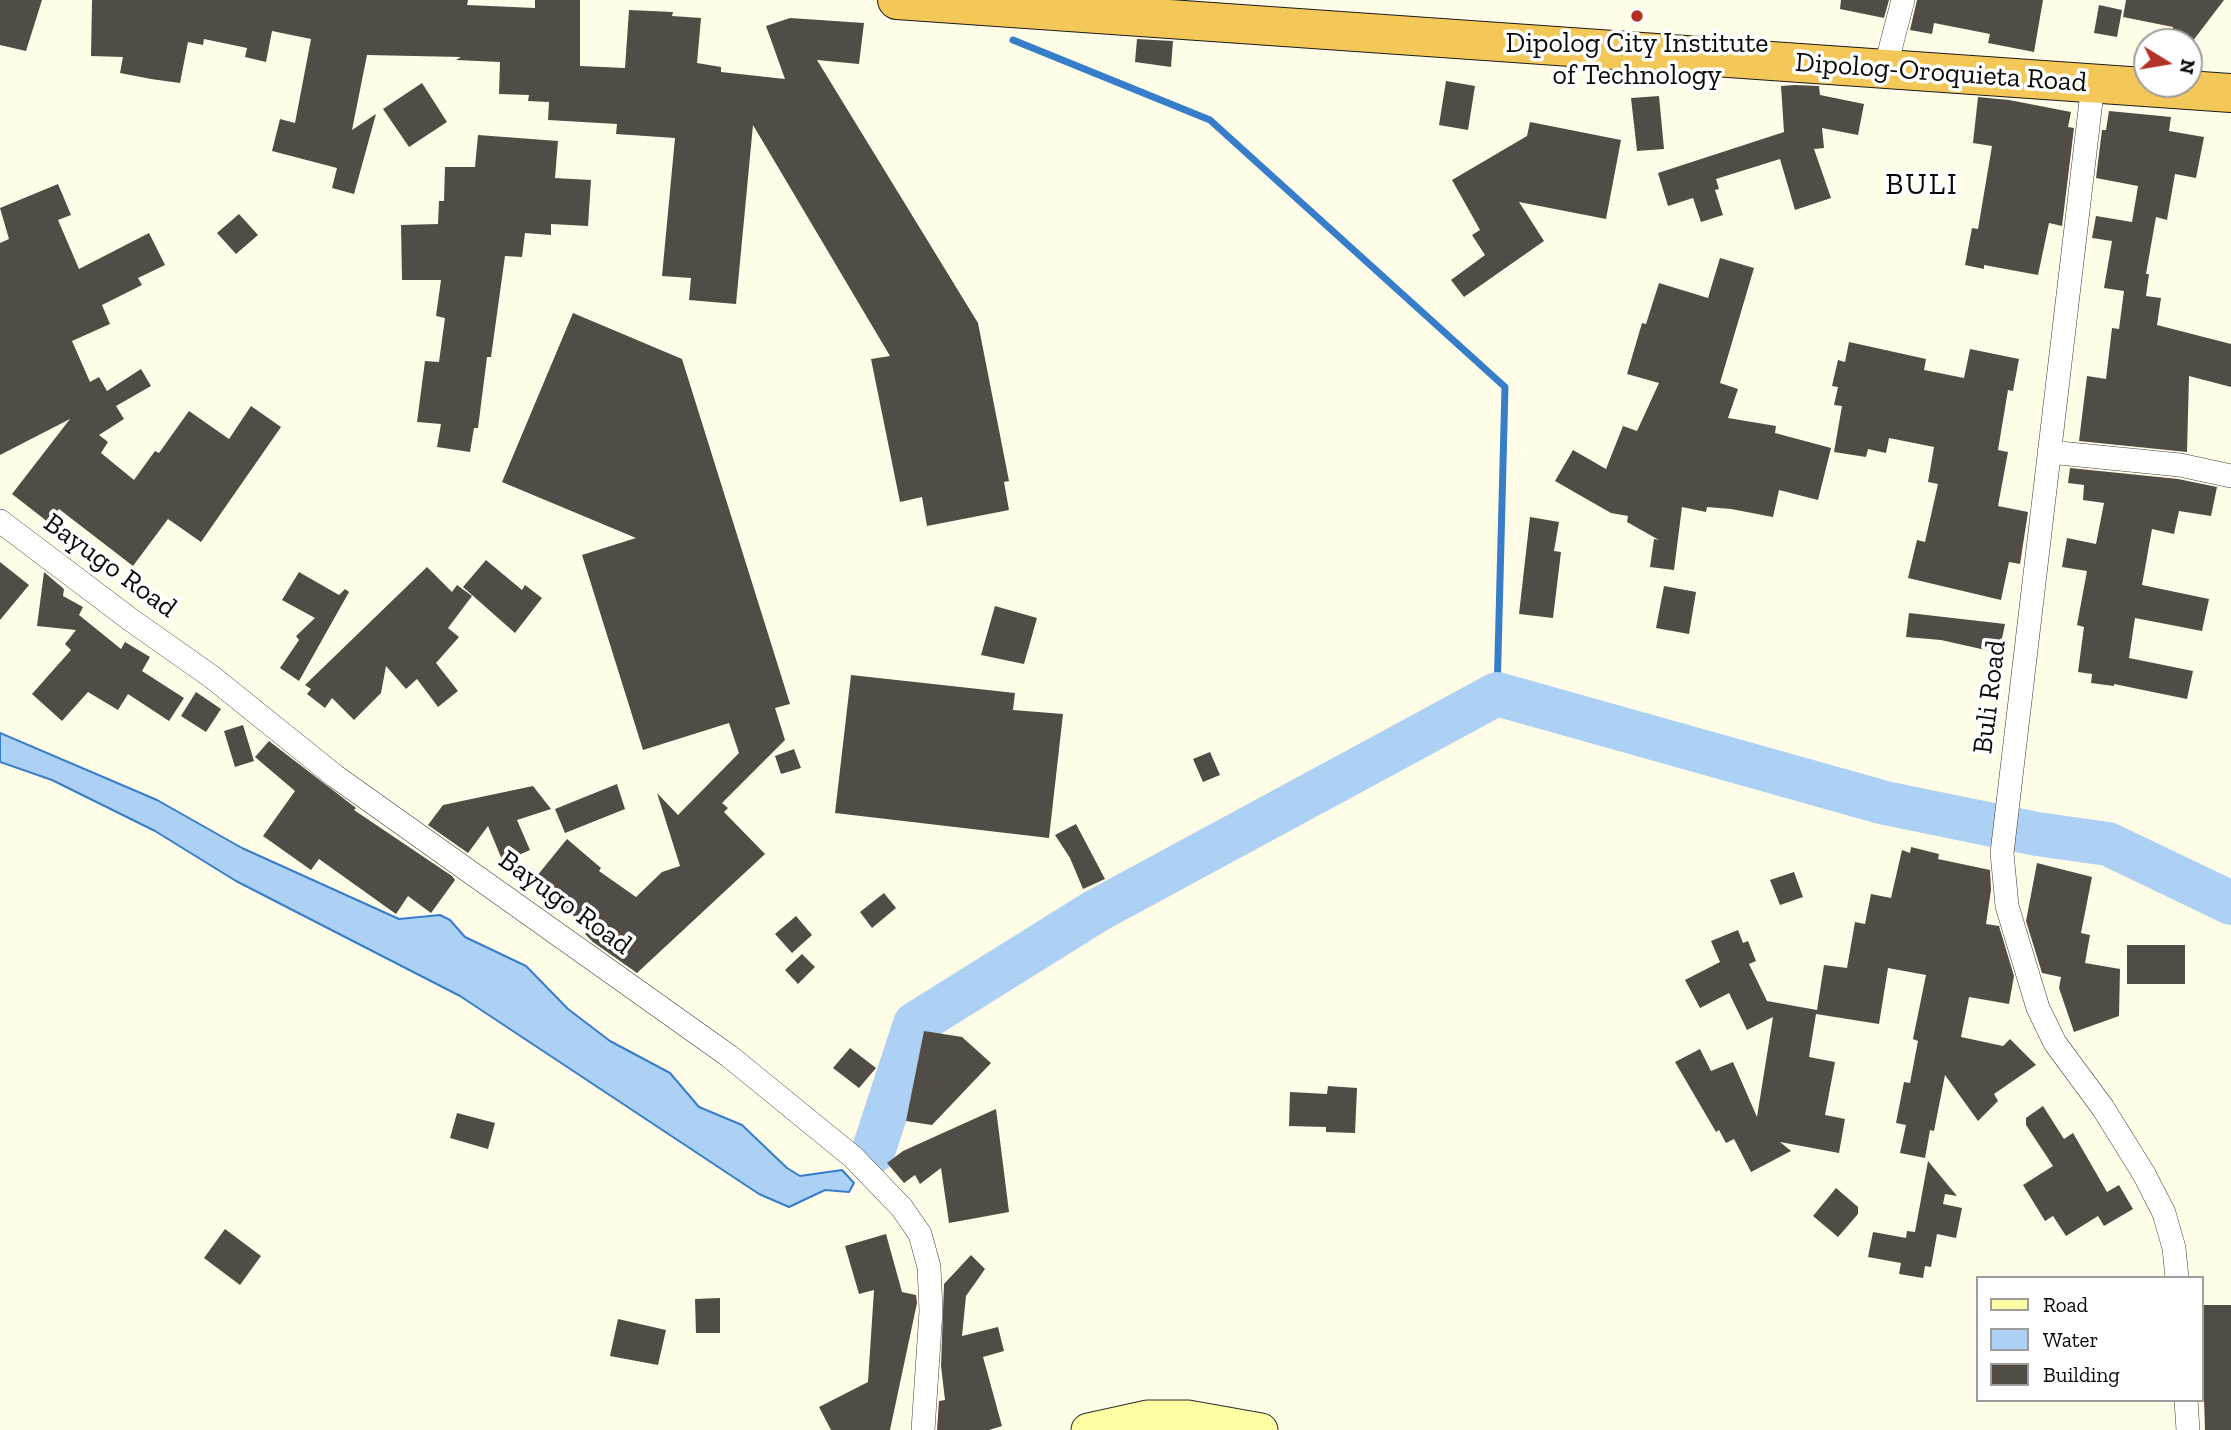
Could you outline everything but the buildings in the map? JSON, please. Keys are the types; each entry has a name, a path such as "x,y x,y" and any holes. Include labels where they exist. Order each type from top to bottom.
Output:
{"highway":[{"name":"Dipolog-Oroquieta Road","path":"897,0 2231,93"}],"main road":[{"path":"1088,1430 1147,1417 1188,1418 1261,1430"}],"street":[{"path":"1885,69 1903,0"},
{"name":"Buli Road","path":"2093,84 2002,853 2007,906 2038,1009 2055,1043 2103,1108 2144,1174 2164,1213 2174,1248 2177,1276"},
{"path":"2049,452 2180,465 2231,476"},
{"name":"Bayugo Road","path":"0,521 212,677 335,776 729,1056 853,1157 902,1208 920,1234 929,1267 931,1311 923,1430"},
{"path":"2186,1402 2188,1430"}],"water":[{"path":"0,733 157,800 242,848 399,919 440,915 450,920 465,937 526,966 568,1009 610,1041 670,1073 699,1107 742,1125 787,1168 800,1176 842,1170 854,1183 849,1192 825,1190 789,1207 759,1194 460,996 236,881 155,831 52,780 0,762"}],"waterway":[{"path":"1013,40 1210,120 1505,387 1497,694"},
{"path":"873,1152 915,1024 1096,911 1497,694 1885,803 2037,834 2108,844 2231,903"}],"place":[{"name":"Dipolog City Institute of Technology","path":"1637,16"}],"district":[{"name":"BULI","path":"1922,185"}]}
